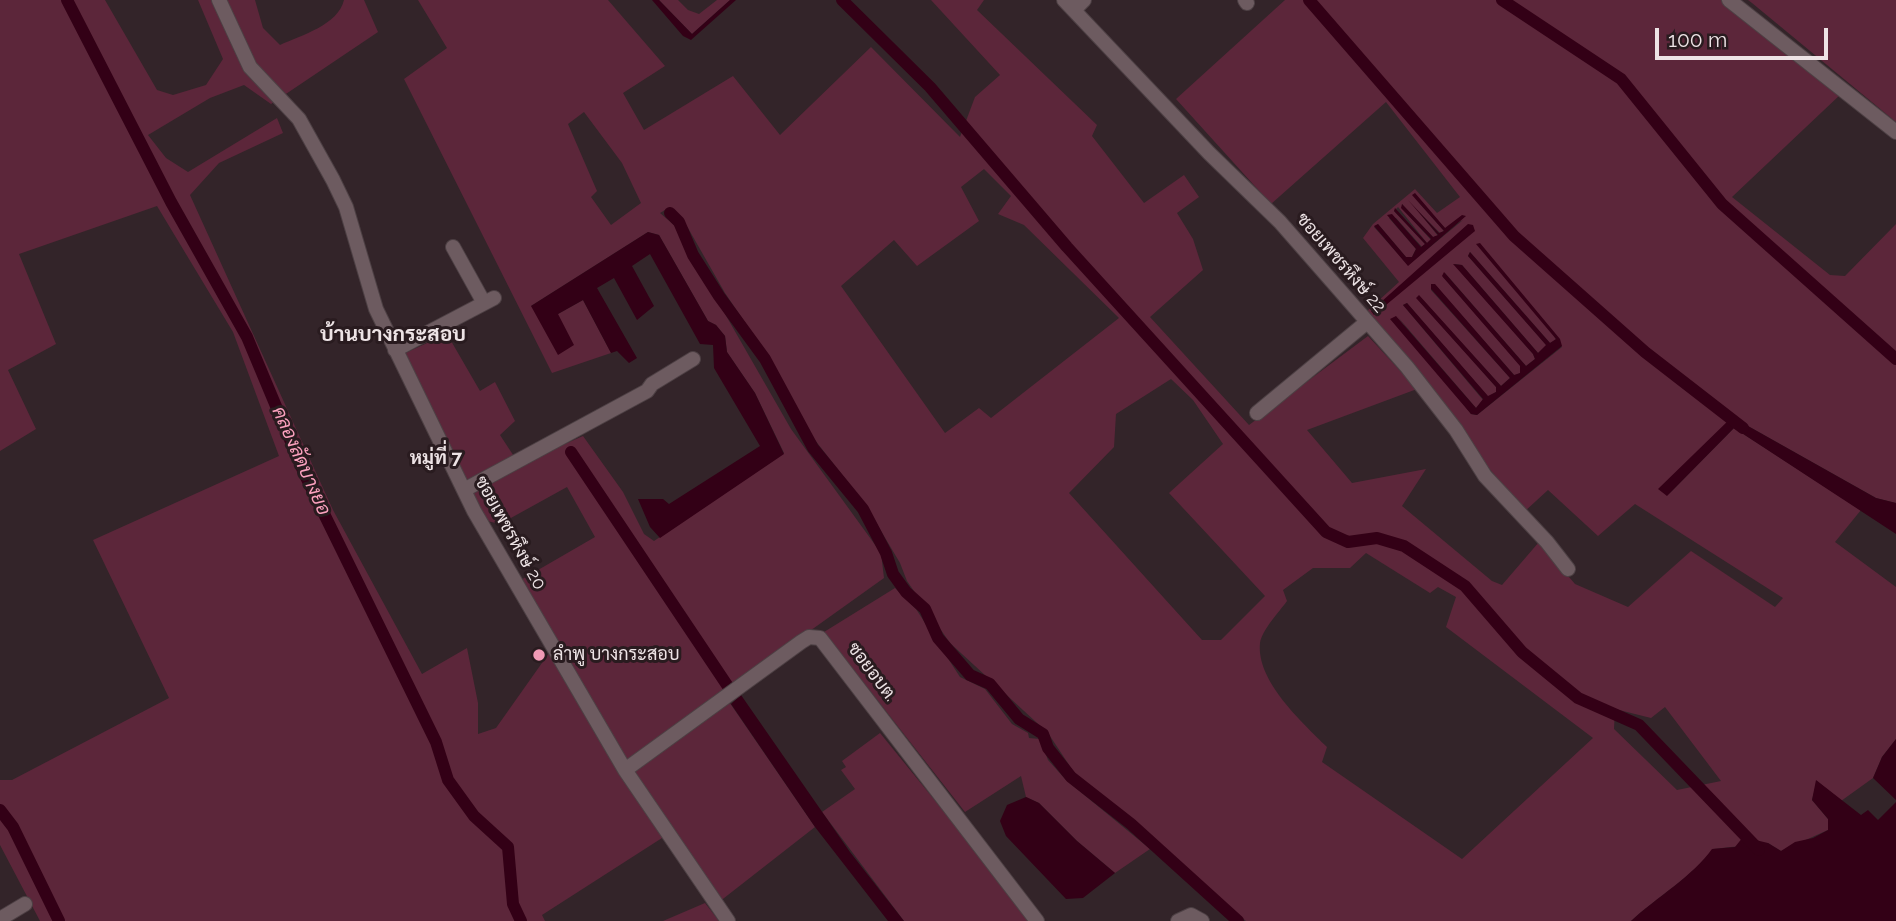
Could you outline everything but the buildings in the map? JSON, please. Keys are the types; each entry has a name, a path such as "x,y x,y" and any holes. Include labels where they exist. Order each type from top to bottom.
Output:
{"street":[{"name":"ซอยเพชรหึงษ์ 20","path":"219,0 250,67 299,119 333,180 346,207 368,287 395,350 464,490 625,770 727,921"},
{"path":"1729,0 1896,132"},
{"name":"ซอยเพชรหึงษ์ 22","path":"1074,4 1280,222 1456,430 1485,476 1548,542 1568,569"},
{"path":"395,350 489,300 453,247"},
{"path":"1256,413 1367,322"},
{"path":"464,490 647,391 652,384 693,359"},
{"name":"ซอยอบต.","path":"625,770 801,642 809,637 820,638 1037,921"},
{"path":"0,919 25,904"},
{"path":"1178,921 1191,915 1202,921"}],"shaded area":[{"path":"0,0 105,0 157,90 173,95 206,85 223,59 198,0 255,0 263,28 280,45 327,23 335,16 344,0 364,0 378,32 271,104 244,85 210,98 148,135 166,158 188,172 277,118 283,133 219,163 190,195 333,510 422,674 467,648 478,703 478,734 496,728 549,653 519,581 595,537 567,487 500,524 487,521 403,354 447,334 480,391 495,382 515,421 500,435 519,464 583,436 623,492 644,534 654,541 784,453 755,393 727,352 725,336 716,325 708,321 659,235 648,232 531,306 558,314 583,300 611,353 552,373 404,79 447,48 418,0 608,0 665,66 623,93 644,130 733,76 780,135 871,47 960,137 975,97 1000,75 931,0 984,0 977,10 1097,125 1092,136 1144,203 1184,175 1199,197 1177,213 1193,239 1203,270 1150,317 1249,425 1368,336 1417,389 1307,430 1352,483 1426,469 1402,506 1492,581 1502,585 1539,542 1575,584 1628,607 1691,551 1775,607 1783,598 1635,504 1598,536 1548,490 1524,512 1365,313 1399,282 1363,238 1373,224 1415,189 1437,213 1460,197 1386,102 1271,204 1176,99 1285,0 1721,0 1841,94 1732,197 1830,275 1845,276 1896,224 1896,503 1876,498 1732,417 1668,495 1734,428 1861,510 1835,542 1896,587 1896,739 1882,757 1873,778 1841,801 1817,781 1812,800 1828,819 1828,830 1781,851 1768,843 1713,849 1685,877 1631,921 1246,921 1075,774 1048,733 950,643 907,581 900,563 865,504 811,435 771,361 725,293 688,228 670,207 660,213 674,225 791,429 881,553 884,578 723,693 815,827 719,902 662,838 542,915 545,921 40,921 0,845 0,780 12,780 169,698 93,540 279,456 233,332 157,206 19,254 56,344 8,370 36,429 0,451","holes":["584,112 622,163 641,203 611,225 591,197 597,191 568,124","984,169 1011,196 998,214 1024,225 1119,318 991,418 979,408 945,433 841,286 894,240 917,266 979,221 961,187","1413,196 1446,229 1463,220 1408,265 1374,227 1378,224 1406,257 1412,257 1416,249 1389,218 1396,218 1422,247 1425,244 1394,211 1398,207 1427,243 1431,240 1402,208 1402,204 1433,237 1438,236 1419,212 1440,233 1444,231","1470,252 1550,343 1556,340 1554,336 1562,347 1477,415 1471,414 1397,316 1476,408 1483,400 1403,305 1407,303 1488,397 1496,392 1496,387 1417,298 1419,296 1501,386 1510,378 1431,290 1431,285 1435,285 1515,376 1520,373 1521,366 1443,277 1445,273 1526,366 1535,359 1454,264 1462,265 1538,353 1547,346 1468,256","1171,379 1193,400 1223,444 1169,493 1265,596 1221,640 1202,640 1069,493 1114,447 1116,414","1366,553 1430,593 1438,587 1456,597 1446,627 1593,738 1462,859 1322,762 1327,747 1283,700 1265,672 1261,657 1261,638 1287,601 1283,590 1313,568 1350,568","1665,707 1721,781 1677,790 1614,729 1615,709 1651,718"]},
{"path":"652,0 659,0 692,34 730,0 736,0 691,40 683,36"},
{"path":"659,0 678,0 688,10 699,14 717,0 730,0 692,34"},
{"path":"1748,0 1896,0 1896,122 1752,3"},
{"path":"1415,193 1445,228 1462,215 1466,216 1408,266 1374,226 1378,224 1406,257 1412,257 1416,249 1387,215 1392,214 1421,247 1425,244 1394,211 1395,208 1427,243 1431,239 1401,208 1402,204 1433,237 1438,235 1408,200 1439,233 1444,231 1412,195"},
{"path":"1468,224 1473,225 1475,231 1374,315 1371,311"},
{"path":"648,232 659,235 708,321 716,325 725,336 727,352 755,393 784,454 660,538 650,527 638,499 663,499 669,504 760,446 714,368 713,345 700,344 650,254 632,266 654,306 637,320 614,278 597,288 637,358 629,363 617,351 611,353 583,300 558,314 574,345 558,355 531,306"},
{"path":"1480,243 1560,339 1562,346 1477,415 1471,414 1390,319 1396,316 1476,408 1483,399 1403,305 1407,303 1488,396 1496,392 1496,387 1416,298 1419,295 1501,386 1510,378 1431,289 1431,284 1435,284 1514,375 1520,373 1520,366 1442,276 1444,272 1526,366 1535,359 1453,264 1462,265 1538,353 1546,345 1468,256 1470,252 1550,343 1556,339 1476,244"},
{"path":"1732,417 1876,498 1896,503 1896,534 1734,428 1667,496 1658,489"},
{"path":"895,588 916,609 960,677 985,689 1012,724 1028,733 1029,738 1040,739 1048,760 1066,780 1150,849 1115,873 1077,841 1039,803 1026,797 1021,776 965,812 824,632"},
{"path":"741,695 850,852 904,921 888,921 815,827 731,704"},
{"path":"880,733 1033,921 904,921 822,812 855,789 841,770 846,767 842,761"},
{"path":"1896,739 1896,800 1873,778 1882,757"},
{"path":"1816,780 1861,815 1868,810 1878,820 1896,802 1896,921 1631,921 1685,877 1712,849 1735,847 1743,837 1768,843 1781,851 1795,842 1813,838 1828,830 1828,819 1812,800"},
{"path":"1026,797 1039,803 1077,841 1115,873 1083,898 1066,899 1006,836 1000,821 1007,805"},
{"path":"705,903 719,921 663,921"}],"waterway":[{"name":"คลองลัดบางยอ","path":"67,0 171,202 247,337 304,473 436,742 448,780 474,816 508,847 513,904 521,921"},
{"path":"842,0 930,87 1067,247 1326,532 1348,542 1377,538 1404,546 1465,586 1522,652 1578,698 1639,725 1759,850"},
{"path":"1309,0 1514,236 1645,352 1743,428"},
{"path":"1502,0 1621,79 1722,204 1896,359"},
{"path":"670,213 679,222 693,255 719,296 765,359 813,448 863,509 886,553 893,574 906,592 925,609 938,638 970,675 990,684 1019,719 1043,734 1048,748 1071,777 1131,824 1238,921"},
{"path":"571,452 727,685"},
{"path":"0,810 13,827 59,921"}],"place":[{"name":"ลำพู บางกระสอบ","path":"539,655"}],"district":[{"name":"บ้านบางกระสอบ","path":"393,335"},
{"name":"หมู่ที่ 7","path":"436,458"}]}
